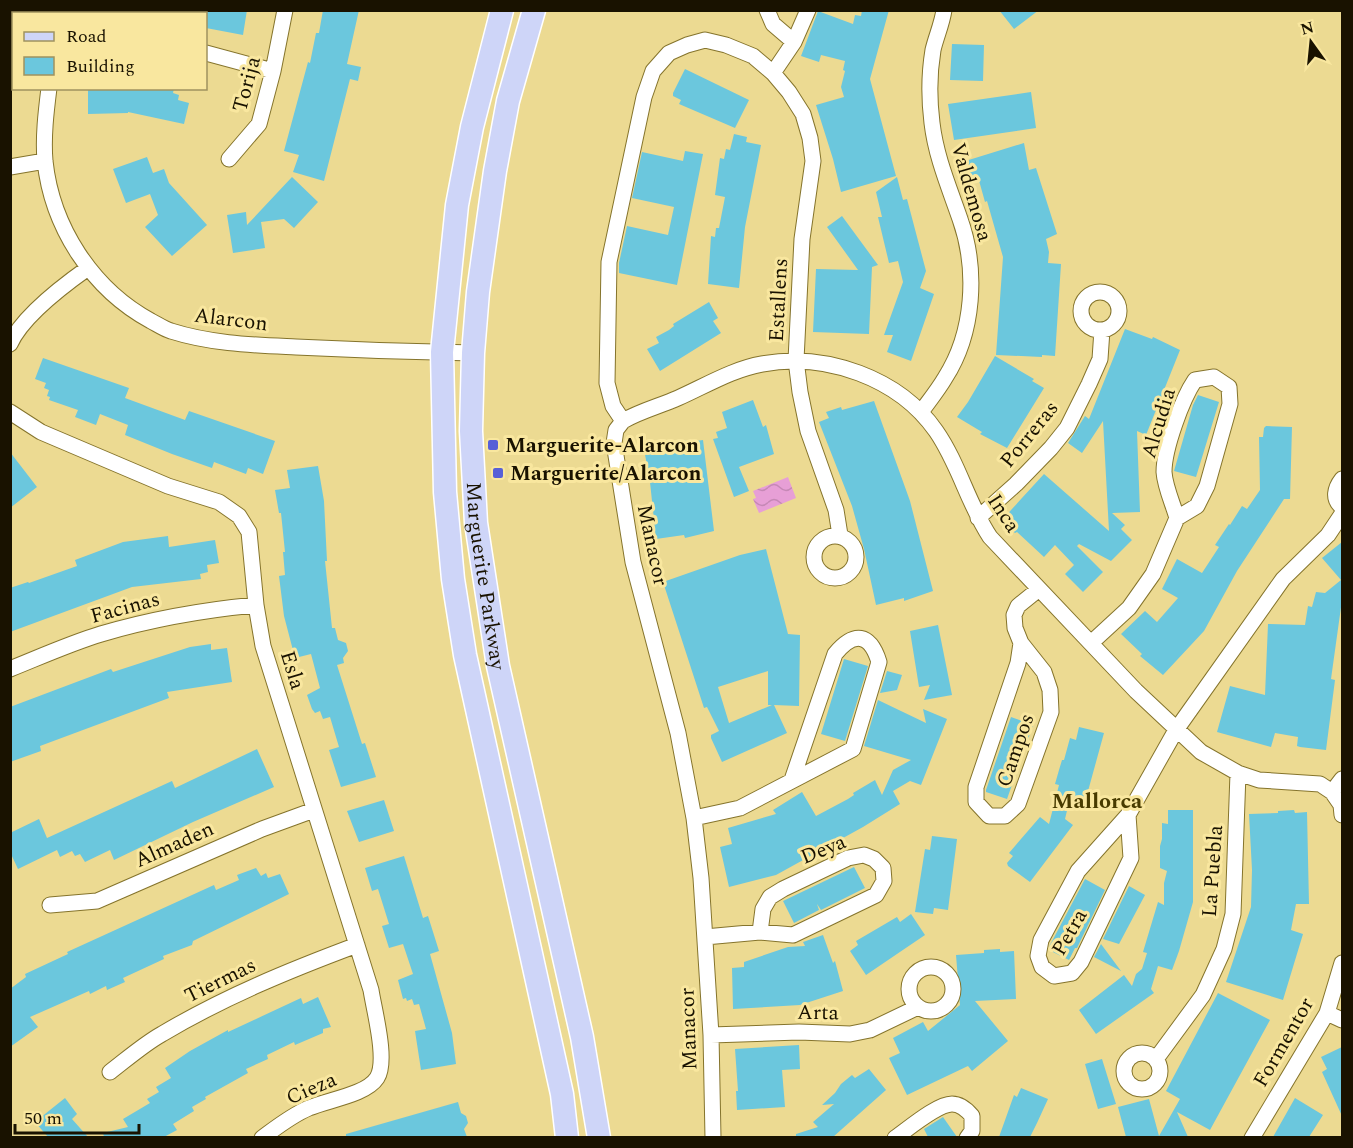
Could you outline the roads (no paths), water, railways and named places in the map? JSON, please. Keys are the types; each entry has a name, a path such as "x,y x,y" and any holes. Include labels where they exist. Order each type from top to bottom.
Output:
{"main road":[{"name":"Marguerite Parkway","path":"502,10 472,127 457,205 442,352 445,492 453,579 465,655 562,1094 567,1137"},
{"name":"Marguerite Parkway","path":"534,10 508,101 495,171 478,292 473,353 472,443 476,523 498,666 582,1037 599,1137"}],"street":[{"name":"Torija","path":"229,159 259,124 273,71 285,10"},
{"path":"767,10 773,24 794,42"},
{"path":"623,421 613,406 607,383 609,262 644,97 653,71 669,53 705,40 726,45 753,56 773,73 794,42 808,10"},
{"name":"Valdemosa","path":"921,412 946,377 961,342 969,314 971,283 961,221 947,187 932,124 929,92 933,50 944,10"},
{"path":"207,53 273,71"},
{"name":"Estallens","path":"773,73 803,114 810,138 813,161 802,239 796,360 808,431 836,510 840,536"},
{"name":"Alarcon","path":"49,90 45,124 45,161 52,197 64,229 88,268 107,291 132,310 169,330 219,343 473,353"},
{"path":"10,166 45,161"},
{"path":"10,344 14,336 39,308 63,286 88,268"},
{"name":"Porreras","path":"978,518 1016,484 1067,428 1100,358 1102,330"},
{"name":"Inca","path":"623,421 733,372 762,364 796,360 838,366 861,373 883,384 921,412 955,460 978,518 990,537 1176,730 1201,752 1238,773 1260,780 1320,784 1332,792"},
{"name":"Alcudia","path":"1091,643 1129,608 1153,574 1177,518 1197,506 1207,486 1230,404 1229,387 1214,377 1195,380 1186,394 1168,449 1164,473 1177,518"},
{"name":"Esla","path":"10,412 41,432 168,486 219,502 239,516 249,532 256,605 263,646 371,990 380,1038 381,1066 377,1078"},
{"name":"Manacor","path":"623,421 616,430 614,443 619,484 633,562 678,734 694,818 711,1035 712,1137"},
{"path":"1342,479 1335,495 1342,507"},
{"name":"Petra","path":"1128,815 1131,858 1081,962 1072,973 1054,976 1042,967 1038,956 1041,940 1078,871 1128,815 1176,730 1283,579 1328,536 1342,514"},
{"name":"Campos","path":"1021,643 1018,663 976,787 976,802 989,816 1005,816 1018,804 1051,712 1050,690 1044,672 1021,643 1015,628 1014,615 1018,606 1039,589"},
{"name":"Facinas","path":"10,669 99,634 153,620 213,609 256,605"},
{"path":"694,818 740,808 853,749 879,662 874,648 867,641 854,638 844,643 835,654 792,780"},
{"name":"La Puebla","path":"1156,1059 1203,995 1224,950 1233,914 1238,773"},
{"path":"1342,779 1332,792 1341,805 1342,815"},
{"name":"Almaden","path":"50,905 97,901 262,829 314,810"},
{"name":"Deya","path":"705,938 760,932 793,935 876,895 884,881 883,868 874,859 864,855 848,858 783,889 770,897 763,909 760,932"},
{"name":"Tiermas","path":"110,1072 160,1035 219,1002 282,974 357,945"},
{"name":"Formentor","path":"1252,1137 1327,1013 1342,963"},
{"name":"Arta","path":"711,1035 799,1032 849,1034 870,1030 918,1007"},
{"path":"1327,1013 1342,1020"},
{"name":"Cieza","path":"262,1137 309,1108 351,1094 366,1087 377,1078"},
{"path":"895,1137 939,1108 952,1104 963,1107 972,1116 972,1131 968,1137"}],"water":[{"path":"788,477 796,498 759,513 753,499 756,498 753,491"}],"place":[{"name":"Marguerite-Alarcon","path":"493,445"},
{"name":"Marguerite/Alarcon","path":"498,473"}],"district":[{"name":"Mallorca","path":"1097,800"}]}
